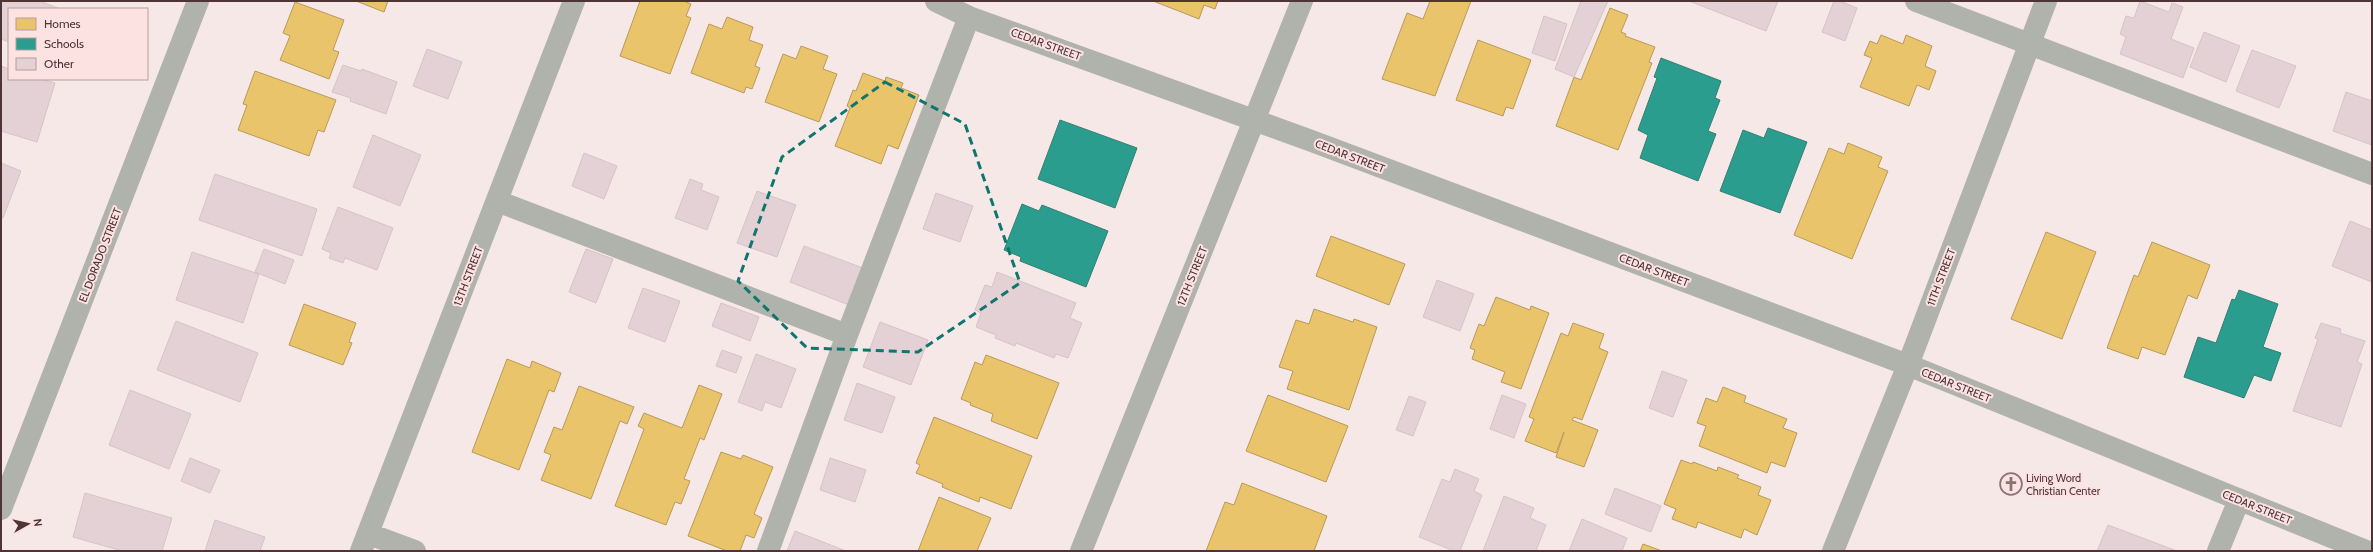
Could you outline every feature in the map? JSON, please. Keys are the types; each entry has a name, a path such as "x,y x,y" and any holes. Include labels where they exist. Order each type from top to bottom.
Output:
{"street":[{"name":"EL DORADO STREET","path":"1,509 198,1"},
{"name":"13TH STREET","path":"365,542 574,1"},
{"name":"CEDAR STREET","path":"936,1 969,17 1255,120 1908,365 2366,551"},
{"name":"12TH STREET","path":"1081,551 1302,1"},
{"path":"1916,1 2372,174"},
{"name":"11TH STREET","path":"1833,551 1908,365 2046,1"},
{"path":"768,551 847,335 969,17"},
{"path":"497,201 847,335"},
{"path":"2218,551 2239,500"},
{"path":"365,542 415,551"}],"highlighted area":[{"path":"885,82 965,124 1020,283 918,352 807,348 738,281 782,157"}],"building: Homes":[{"path":"356,1 388,1 384,12"},
{"path":"640,1 684,1 691,4 686,16 691,18 670,74 620,56"},
{"path":"1153,1 1218,1 1215,9 1204,5 1199,19"},
{"path":"1430,1 1471,1 1435,96 1382,79 1407,13 1423,19"},
{"path":"295,2 344,20 333,50 339,52 329,79 280,60 290,36 283,33"},
{"path":"1610,8 1628,15 1621,32 1626,34 1625,36 1655,47 1649,62 1652,63 1618,150 1556,126 1574,77 1581,80"},
{"path":"727,17 753,27 749,40 763,45 755,66 760,68 752,89 746,87 744,93 691,73 709,24 722,29"},
{"path":"1881,35 1903,44 1906,35 1932,46 1925,66 1936,71 1929,90 1917,85 1909,106 1860,87 1872,58 1864,55 1870,41 1877,44"},
{"path":"1478,40 1531,60 1513,109 1506,107 1503,116 1456,100"},
{"path":"801,46 828,56 823,69 837,74 819,122 765,102 783,54 796,59"},
{"path":"255,71 336,100 324,132 318,130 309,156 238,130 247,105 243,104"},
{"path":"863,73 885,81 886,77 903,83 901,88 919,95 898,149 888,145 881,164 835,146 850,108 847,106 853,90 856,91"},
{"path":"1848,143 1882,157 1878,167 1888,171 1852,259 1794,235 1829,148 1844,154"},
{"path":"2046,232 2096,252 2062,339 2011,319"},
{"path":"1331,236 1405,264 1389,305 1316,276"},
{"path":"2152,242 2210,265 2197,299 2188,295 2165,355 2142,347 2138,359 2107,348 2134,275 2138,277"},
{"path":"1496,297 1530,310 1531,306 1549,313 1521,389 1501,382 1505,372 1472,359 1475,350 1470,348 1479,324 1484,326"},
{"path":"304,304 356,323 349,342 352,343 343,365 289,345"},
{"path":"1314,309 1353,322 1354,319 1377,327 1349,410 1287,389 1293,371 1279,367 1296,320 1309,324"},
{"path":"1573,323 1604,334 1599,348 1608,352 1582,420 1574,417 1572,420 1598,430 1584,467 1556,457 1564,432 1556,453 1525,441 1534,419 1529,417 1561,333 1568,336"},
{"path":"986,355 1059,383 1037,439 991,421 993,414 970,405 971,403 961,399 975,362 982,365"},
{"path":"507,359 530,368 532,361 561,373 554,392 549,390 519,470 472,452"},
{"path":"699,385 722,394 704,440 700,438 684,479 690,481 681,504 675,502 666,525 615,506 644,429 638,426 644,413 682,428"},
{"path":"579,386 634,407 627,424 620,421 591,499 541,480 551,455 544,452 554,427 562,430"},
{"path":"1723,387 1746,396 1744,402 1787,419 1783,428 1797,433 1785,467 1771,462 1767,473 1699,446 1706,426 1697,423 1706,398 1717,402"},
{"path":"1268,395 1348,426 1326,482 1246,451"},
{"path":"934,417 1032,456 1011,509 980,497 979,502 942,487 943,484 916,473 920,465 916,463"},
{"path":"721,452 741,459 743,455 773,467 754,514 762,518 754,538 746,535 740,551 727,551 688,536"},
{"path":"1681,460 1692,464 1693,462 1717,471 1718,467 1739,475 1737,478 1761,487 1758,495 1771,500 1757,535 1744,529 1741,538 1698,522 1696,528 1672,519 1676,509 1664,504"},
{"path":"1242,483 1327,516 1314,551 1206,551 1225,502 1234,505"},
{"path":"939,497 991,518 977,551 918,551"},
{"path":"1643,544 1662,551 1640,551"}],"building: Schools":[{"path":"1661,58 1721,81 1715,98 1720,100 1708,131 1716,134 1698,181 1640,158 1648,135 1638,130 1657,78 1654,77"},
{"path":"1060,120 1137,148 1115,208 1038,179"},
{"path":"1768,128 1807,142 1780,213 1720,191 1743,130 1764,138"},
{"path":"1022,204 1039,211 1042,205 1108,231 1086,287 1020,261 1021,257 1004,250"},
{"path":"2239,290 2278,304 2263,347 2281,353 2271,381 2254,375 2244,398 2184,377 2198,337 2216,343 2232,299 2235,300"}],"building: Other":[{"path":"1,1 40,1 58,8 8,8 8,42 1,39"},
{"path":"1581,1 1608,1 1574,77 1555,69"},
{"path":"1689,1 1778,1 1766,31"},
{"path":"1834,1 1840,1 1857,8 1845,41 1822,32"},
{"path":"2140,1 2169,12 2172,3 2183,7 2171,39 2194,48 2183,78 2120,54 2126,37 2120,34 2126,16 2134,18"},
{"path":"1544,16 1567,24 1555,61 1532,53"},
{"path":"2204,32 2240,46 2226,82 2190,67"},
{"path":"427,49 462,62 448,99 413,86"},
{"path":"2252,50 2296,66 2279,108 2236,91"},
{"path":"343,65 361,71 362,69 397,82 386,114 350,101 351,98 332,92"},
{"path":"1,66 8,69 8,80 45,80 55,83 37,142 1,131"},
{"path":"2346,92 2372,101 2372,145 2333,131"},
{"path":"373,135 421,155 400,206 353,187"},
{"path":"584,153 617,166 604,199 572,186"},
{"path":"1,163 21,171 3,218 1,218"},
{"path":"215,174 317,209 302,256 199,220"},
{"path":"690,179 703,184 701,190 719,197 707,230 675,218"},
{"path":"757,191 796,205 777,257 737,243"},
{"path":"936,193 973,206 960,242 923,229"},
{"path":"338,207 393,228 377,270 345,258 343,263 329,258 331,253 322,249"},
{"path":"2350,221 2372,230 2372,282 2332,266"},
{"path":"804,246 863,268 849,305 790,282"},
{"path":"264,249 294,260 285,284 255,272"},
{"path":"586,249 613,259 596,303 569,292"},
{"path":"192,252 259,274 243,323 176,300"},
{"path":"997,272 1076,303 1070,318 1082,323 1068,358 1056,354 1054,358 1016,343 1015,346 995,338 996,335 976,327 981,313 975,310 985,285 992,287"},
{"path":"1437,280 1474,294 1460,331 1423,317"},
{"path":"643,288 680,301 665,342 628,328"},
{"path":"721,303 759,317 750,341 712,326"},
{"path":"176,321 258,353 240,402 157,370"},
{"path":"880,322 928,340 911,385 863,367"},
{"path":"2321,323 2341,329 2340,333 2365,341 2357,362 2362,364 2341,427 2293,411 2318,339 2315,338"},
{"path":"722,350 742,357 736,373 716,366"},
{"path":"756,354 796,369 781,408 765,402 762,411 738,402"},
{"path":"1662,371 1687,380 1673,417 1649,408"},
{"path":"857,383 895,397 882,433 844,420"},
{"path":"130,390 191,414 169,469 109,445"},
{"path":"1502,395 1526,404 1514,438 1490,429"},
{"path":"1409,396 1426,402 1413,436 1396,430"},
{"path":"190,458 220,470 210,493 181,481"},
{"path":"830,458 866,470 855,502 820,490"},
{"path":"1455,469 1479,479 1474,491 1482,495 1460,551 1454,551 1419,537 1442,479 1450,482"},
{"path":"1615,488 1661,506 1651,532 1605,514"},
{"path":"85,493 172,518 162,551 122,551 73,537"},
{"path":"1504,496 1534,508 1530,518 1546,525 1536,551 1483,551"},
{"path":"1582,519 1627,538 1622,551 1569,551"},
{"path":"215,520 265,537 260,551 205,551"},
{"path":"2108,525 2177,551 2097,551"},
{"path":"795,531 846,551 787,551"}],"place":[{"name":"Living Word Christian Center","path":"2011,484"}]}
